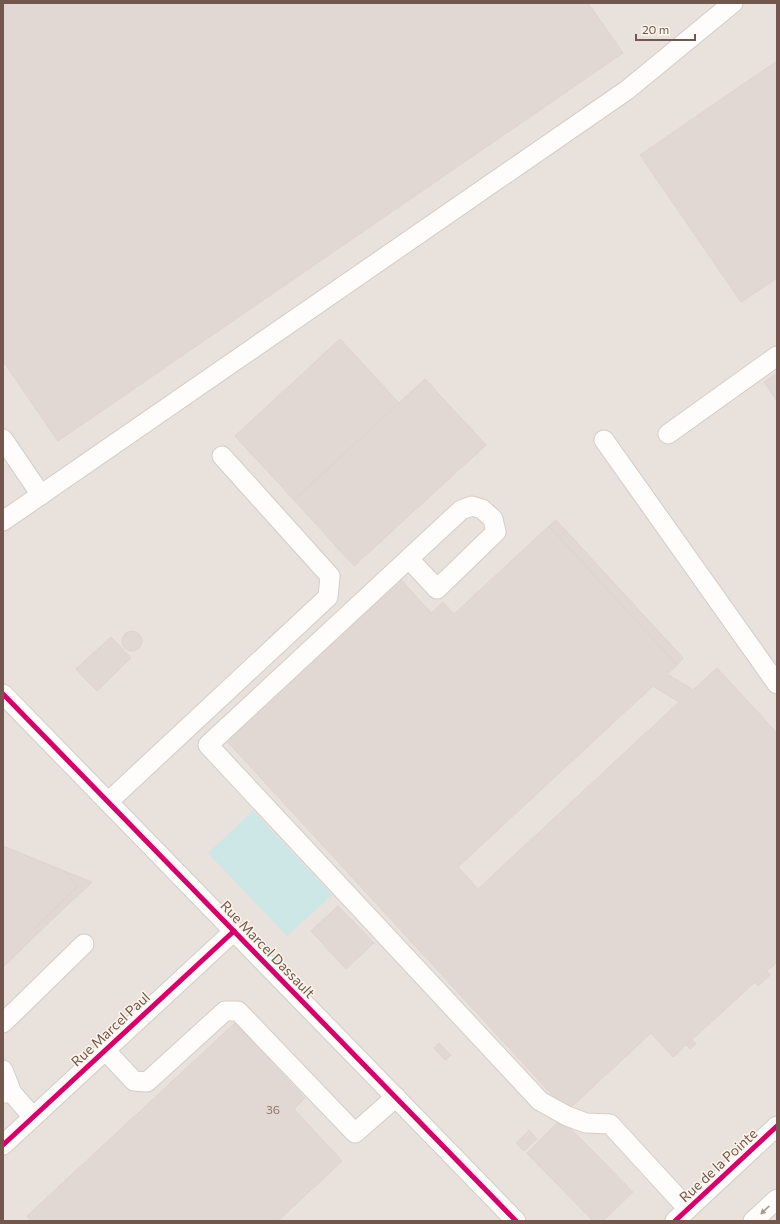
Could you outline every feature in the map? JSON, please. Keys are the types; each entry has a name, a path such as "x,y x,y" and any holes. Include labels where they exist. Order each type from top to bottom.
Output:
{"street":[{"path":"3,521 627,90 733,3"},
{"path":"668,434 777,356"},
{"path":"3,439 41,495"},
{"path":"604,440 777,684"},
{"path":"108,802 328,596 330,576 222,456"},
{"path":"408,559 437,589 496,532 493,519 482,510 472,506 461,510 408,559 208,745 540,1101 566,1116 586,1123 610,1124 682,1215"},
{"name":"Rue Marcel Dassault","path":"3,694 516,1221"},
{"name":"Rue Marcel Paul","path":"3,1145 234,931"},
{"path":"3,1023 84,944"},
{"path":"105,1050 134,1081 147,1082 225,1011 238,1010 355,1133 396,1097"},
{"path":"3,1070 7,1093 33,1117"},
{"name":"Rue de la Pointe","path":"682,1215 777,1126"},
{"path":"753,1221 777,1199"}],"shaded area":[{"path":"3,3 777,3 777,1221 3,1221"}],"water":[{"path":"253,811 332,895 287,936 208,853"}],"building":[{"path":"3,3 588,3 623,53 58,441 3,361"},
{"path":"777,61 777,278 741,302 640,155"},
{"path":"340,339 399,403 294,500 235,436"},
{"path":"777,373 777,401 764,382"},
{"path":"425,379 486,445 354,566 294,500"},
{"path":"556,520 683,658 677,665 549,526"},
{"path":"549,526 677,665 667,674 693,690 717,668 777,733 777,962 673,1057 651,1033 567,1111 224,738 398,576 431,613 443,602 454,614","holes":["653,686 679,702 478,889 458,867"]},
{"path":"132,631 139,634 142,641 139,648 132,651 125,648 122,641 125,634"},
{"path":"111,637 131,658 97,691 76,669"},
{"path":"3,846 64,871 78,886 35,928 39,932 3,967"},
{"path":"64,871 92,882 39,932 35,928 78,886"},
{"path":"338,906 374,943 346,969 311,931"},
{"path":"767,971 770,975 758,986 755,982"},
{"path":"235,1023 305,1098 294,1109 342,1161 278,1221 31,1221 27,1216"},
{"path":"692,1040 696,1044 690,1049 686,1045"},
{"path":"439,1043 451,1055 445,1060 434,1048"},
{"path":"561,1119 633,1192 603,1221 593,1221 527,1153"},
{"path":"529,1130 537,1139 524,1151 516,1143"}],"cycle path":[{"path":"3,694 516,1221"},
{"path":"3,1145 234,931"},
{"path":"675,1221 777,1126"}]}
